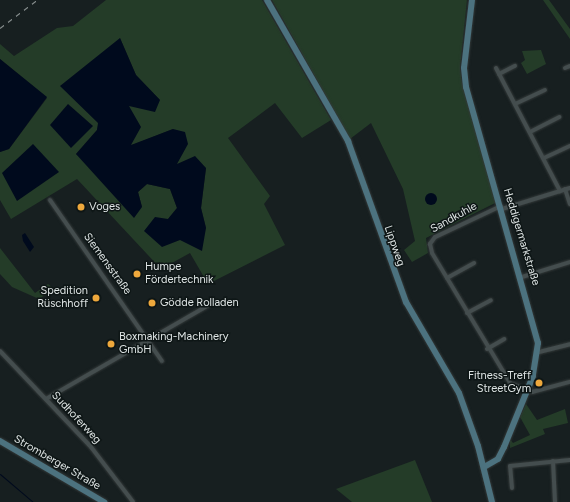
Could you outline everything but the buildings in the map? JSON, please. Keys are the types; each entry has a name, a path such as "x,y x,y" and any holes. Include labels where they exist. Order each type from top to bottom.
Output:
{"street":[{"name":"Lippweg","path":"267,0 348,141 392,270 406,302 454,381 484,467 492,502"},
{"name":"Heddigermarkstraße","path":"472,0 464,79 537,327 538,352 527,392 500,455 484,467"},
{"path":"499,74 515,66"},
{"path":"565,68 570,66"},
{"path":"496,68 570,204"},
{"path":"515,104 545,90"},
{"path":"530,132 560,117"},
{"path":"544,158 570,146"},
{"path":"502,207 570,188"},
{"name":"Siemensstraße","path":"50,200 162,361"},
{"name":"Sandkuhle","path":"502,207 432,240 432,253 506,378 527,392"},
{"path":"522,277 570,262"},
{"path":"447,278 474,263"},
{"path":"467,313 491,300"},
{"path":"46,399 209,305"},
{"path":"488,349 504,339"},
{"path":"538,352 570,344"},
{"name":"Sudhoferweg","path":"0,351 90,447 133,502"},
{"path":"527,392 570,382"},
{"name":"Stromberger Straße","path":"0,441 104,502"},
{"path":"512,488 510,466 570,460"},
{"path":"553,461 555,502"}],"green space":[{"path":"106,0 262,0 331,120 302,138 275,103 228,138 270,196 264,204 285,245 208,284 190,253 161,269 77,179 11,219 0,200 0,152 9,149 47,98 0,59 0,44 14,56 57,28 73,26","holes":["120,38 136,75 160,100 129,106 130,146 173,129 176,164 206,168 201,208 206,228 180,240 168,219 177,208 170,189 147,184 138,192 142,207 76,154 97,130"]},
{"path":"272,0 467,0 460,68 462,83 497,202 426,238 428,253 412,262 404,250 415,241 403,189 371,123 350,139"},
{"path":"543,0 549,0 570,29 570,39"},
{"path":"541,50 546,64 527,74 521,63 525,60 522,51"},
{"path":"0,248 35,293 48,284 54,289 39,299 12,287 0,274"},
{"path":"526,404 537,420 565,409 568,423 543,429 545,434 510,448 510,439 513,443 530,435 520,417"},
{"path":"415,460 432,502 352,502 336,489"}],"water":[{"path":"120,38 136,75 160,100 155,112 129,106 141,127 131,145 173,129 185,132 188,144 177,164 195,156 206,168 201,208 206,228 202,251 180,240 162,247 144,231 155,217 168,219 177,208 170,189 147,184 138,192 142,207 134,218 76,154 97,130 98,123 60,86"},
{"path":"0,59 47,97 9,149 0,152"},
{"path":"68,104 93,126 71,148 50,125"},
{"path":"33,144 59,172 17,201 2,173"},
{"path":"431,193 435,195 437,199 435,203 431,205 427,203 425,199 427,195"},
{"path":"25,233 34,247 30,252 23,241 22,235"}],"waterway":[{"path":"0,474 33,502"}],"railway":[{"path":"0,28 37,0"}],"place":[{"name":"Voges","path":"81,207"},
{"name":"Humpe Fördertechnik","path":"137,274"},
{"name":"Spedition Rüschhoff","path":"96,298"},
{"name":"Gödde Rolladen","path":"152,303"},
{"name":"Boxmaking-Machinery GmbH","path":"111,344"},
{"name":"Fitness-Treff StreetGym","path":"539,383"}]}
